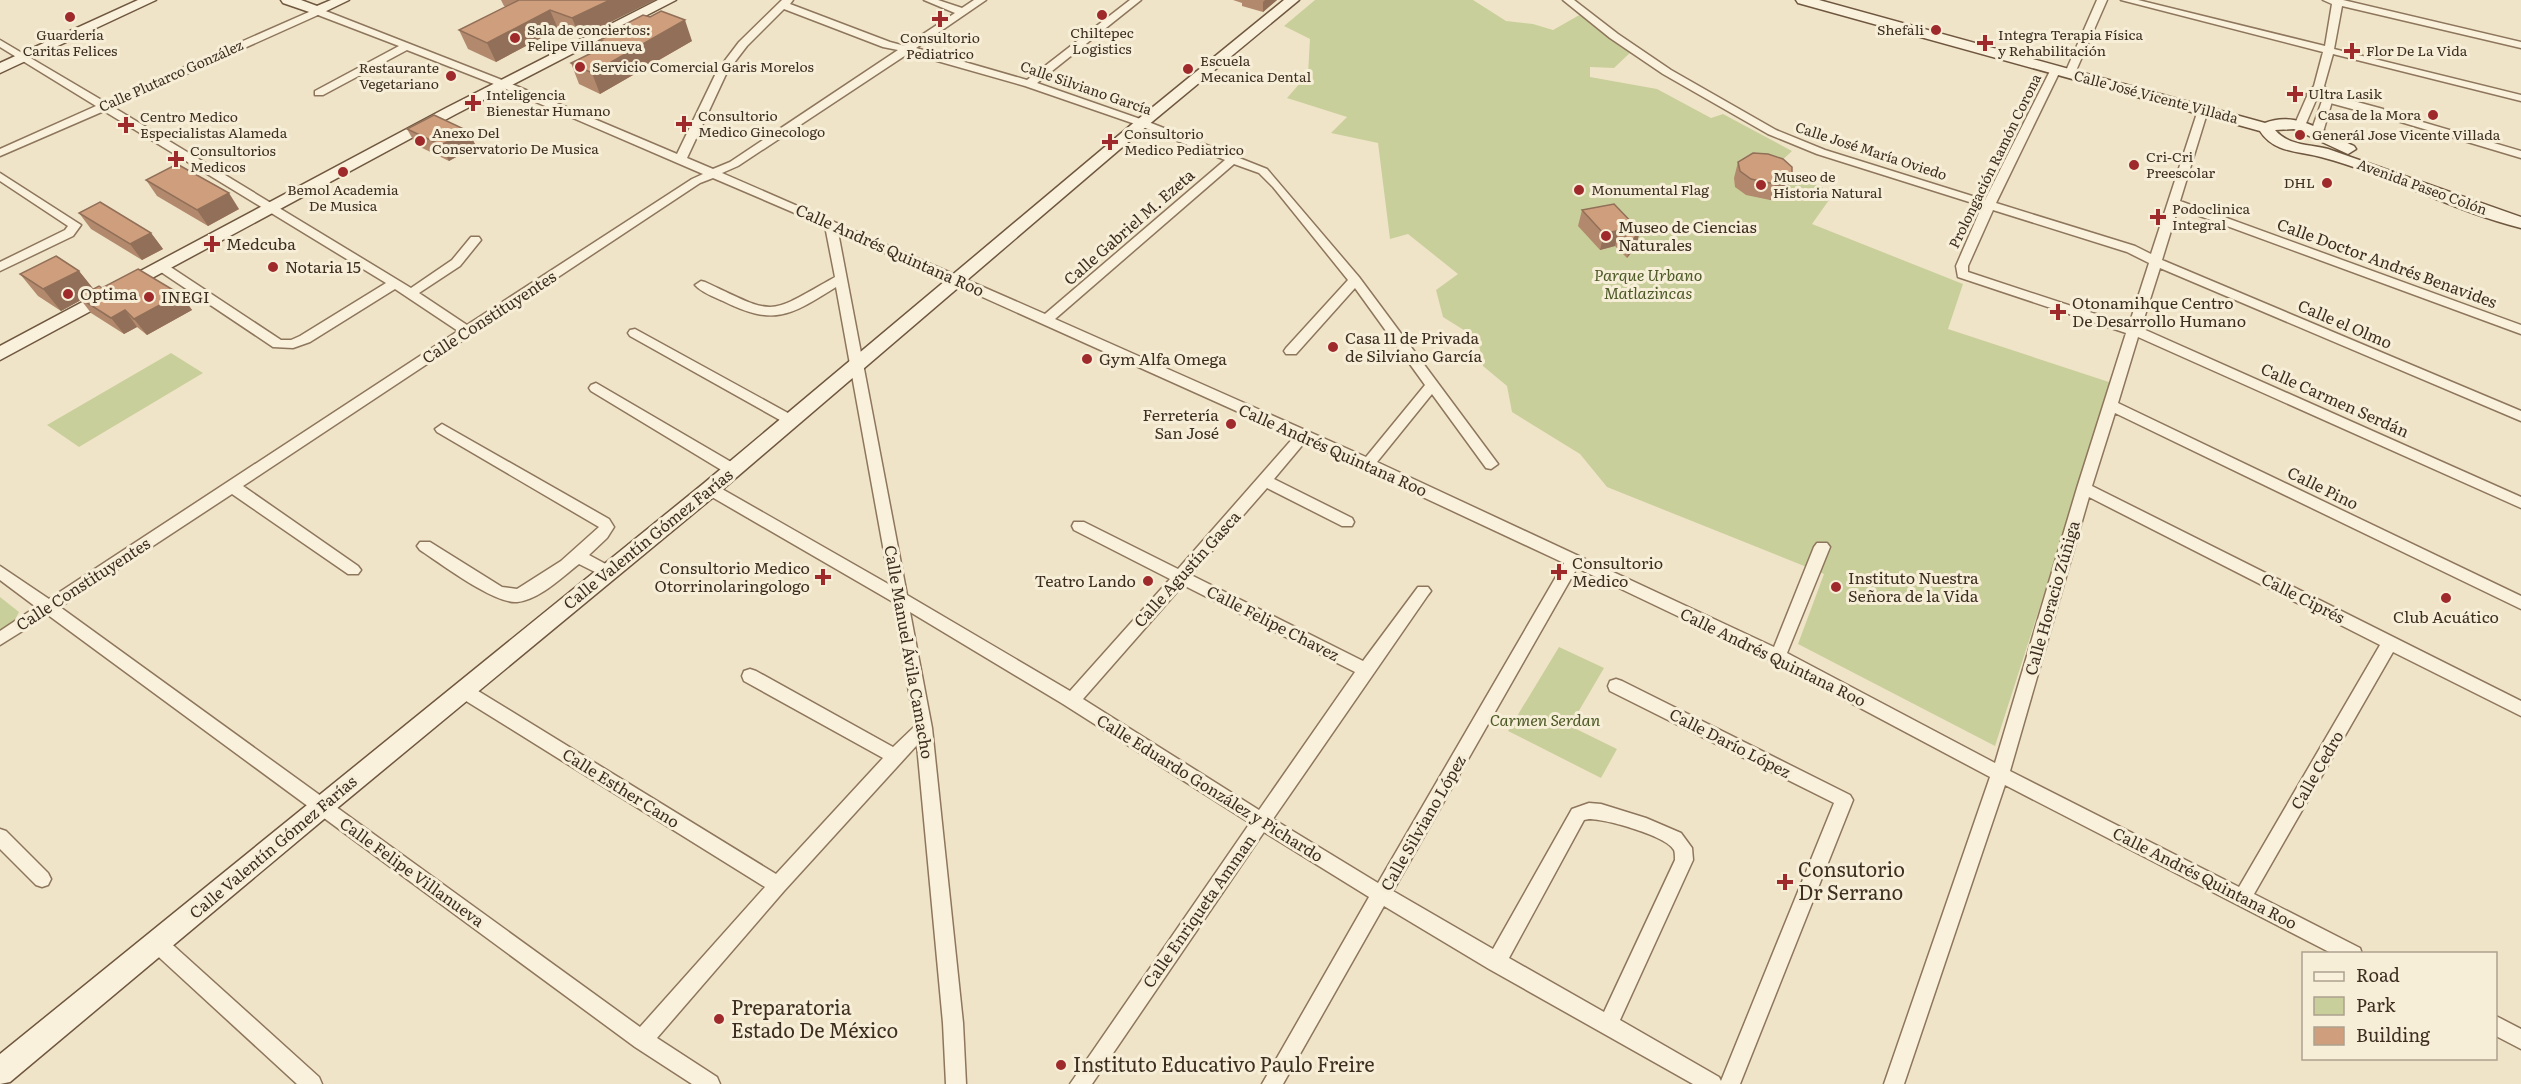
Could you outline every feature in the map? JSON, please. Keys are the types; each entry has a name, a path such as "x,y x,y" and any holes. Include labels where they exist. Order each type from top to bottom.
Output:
{"main road":[{"path":"0,69 19,55 131,0"},
{"path":"0,59 19,55 149,0"},
{"name":"Calle Andrés Quintana Roo","path":"288,0 318,11"},
{"name":"Calle Plutarco González","path":"318,11 342,0"},
{"path":"0,354 503,84 669,0"},
{"name":"Calle Valentín Gómez Farías","path":"0,1072 321,806 733,470 1142,123 1292,0"},
{"name":"Calle José Vicente Villada","path":"1803,0 2266,128"},
{"name":"Avenida Paseo Colón","path":"2521,210 2326,147 2305,150 2270,135 2266,128 2278,124 2300,126 2317,132 2326,147 2521,223"}],"street":[{"path":"928,0 962,12"},
{"name":"Calle Constituyentes","path":"0,639 467,331 712,173 734,164 981,0"},
{"path":"1029,84 1136,0"},
{"name":"Calle José María Oviedo","path":"1568,0 1614,36 1658,66 1733,112 1798,144 2131,249 2157,262"},
{"name":"Prolongación Ramón Corona","path":"1962,266 1989,204 2102,0"},
{"path":"2126,0 2521,98"},
{"path":"2300,126 2316,90 2329,50 2334,1 2521,45"},
{"path":"680,160 722,71 743,44 785,3"},
{"name":"Calle Silviano García","path":"785,3 878,42 930,54 1029,84 1142,123 1263,171 1355,280 1491,464"},
{"name":"Calle Andrés Quintana Roo","path":"318,11 503,84 831,224 1368,464 1778,656 2000,774 2349,952"},
{"name":"Calle Plutarco González","path":"0,153 318,11"},
{"path":"0,43 395,283 467,331"},
{"path":"320,93 407,46"},
{"path":"2316,90 2328,98 2521,155"},
{"path":"2317,132 2328,98"},
{"name":"Calle Horacio Zúñiga","path":"1894,1084 2000,774 2084,488 2203,110"},
{"name":"Calle Gabriel M. Ezeta","path":"1046,321 1233,158"},
{"path":"0,176 75,225 69,233 0,267"},
{"name":"Calle Doctor Andrés Benavides","path":"2175,203 2521,330"},
{"name":"Calle Manuel Ávila Camacho","path":"831,224 924,728 953,1023 956,1084"},
{"path":"411,293 456,263 475,240"},
{"name":"Calle el Olmo","path":"2157,262 2521,416"},
{"name":"Calle Carmen Serdán","path":"1962,266 1962,274 1968,278 2135,331 2521,503"},
{"path":"162,267 278,344 293,344 305,339 395,283"},
{"path":"701,285 755,309 772,312 787,309 840,279"},
{"path":"1291,351 1355,280"},
{"path":"634,333 792,421"},
{"path":"1368,464 1433,384"},
{"path":"596,388 733,470"},
{"name":"Calle Pino","path":"2110,405 2521,603"},
{"path":"425,546 497,591 520,595 536,587 578,556 604,534 607,527 604,523 442,429"},
{"name":"Calle Agustín Gasca","path":"1072,700 1302,436"},
{"path":"1265,481 1347,522"},
{"path":"232,487 353,570"},
{"name":"Calle Ciprés","path":"2084,488 2521,709"},
{"name":"Calle Eduardo González y Pichardo","path":"710,489 901,598 1072,700 1261,821 1496,963 1609,1023 1712,1084"},
{"name":"Calle Felipe Chavez","path":"1079,526 1365,670"},
{"path":"1778,656 1822,547"},
{"path":"578,556 608,572"},
{"name":"Calle Silviano López","path":"1272,1084 1574,561"},
{"name":"Calle Felipe Villanueva","path":"0,572 642,1040 710,1084"},
{"name":"Calle Enriqueta Amman","path":"1080,1084 1365,670 1423,591"},
{"name":"Calle Cedro","path":"2243,897 2390,643"},
{"path":"750,676 894,756"},
{"name":"Calle Darío López","path":"1616,686 1844,800 1730,1084"},
{"name":"Calle Esther Cano","path":"464,690 778,885"},
{"path":"642,1040 894,756 924,728"},
{"path":"1496,963 1578,814 1593,809 1606,811 1675,839 1683,848 1684,860 1609,1023"},
{"path":"0,837 42,879"},
{"path":"157,943 312,1084"},
{"path":"2497,1027 2521,1039"}],"green space":[{"name":"Parque Urbano Matlazincas","path":"1315,0 1473,0 1506,21 1533,24 1553,30 1583,13 1632,51 1614,68 1590,67 1590,77 1657,89 1711,118 1723,114 1792,151 1776,166 1834,193 1812,224 1963,284 1948,329 2112,383 1995,746 1798,644 1824,574 1607,487 1580,454 1512,412 1507,386 1483,366 1478,339 1443,317 1436,290 1458,274 1408,234 1390,239 1378,143 1331,133 1347,117 1287,98 1308,74 1310,39 1284,26"},
{"path":"171,353 203,373 79,447 47,425"},
{"path":"0,597 19,612 15,620 0,630"},
{"name":"Carmen Serdan","path":"1559,647 1604,668 1570,726 1617,749 1601,778 1508,731"}],"building":[{"path":"519,0 610,0 572,18 550,10 487,43 459,30"},
{"path":"661,11 685,20 592,73 571,63 610,44 600,40 613,34 610,32 643,15 650,17"},
{"path":"434,115 468,131 441,145 407,129"},
{"path":"1753,153 1768,154 1783,159 1792,167 1792,176 1775,184 1751,179 1740,171 1738,162"},
{"path":"177,164 229,193 197,210 146,180"},
{"path":"100,202 151,233 130,244 79,213"},
{"path":"1614,204 1640,231 1631,242 1619,230 1604,234 1582,210"},
{"path":"56,256 79,271 43,289 20,274"},
{"path":"138,269 180,294 134,319 125,310 111,318 78,297 99,286 102,288"}],"place":[{"name":"Chiltepec Logistics","path":"1102,15"},
{"name":"Guarderia Caritas Felices","path":"70,17"},
{"name":"Consultorio Pediatrico","path":"940,19"},
{"name":"Shefali","path":"1936,30"},
{"name":"Sala de conciertos: Felipe Villanueva","path":"515,38"},
{"name":"Integra Terapia Física y Rehabilitación","path":"1985,43"},
{"name":"Flor De La Vida","path":"2352,51"},
{"name":"Servicio Comercial Garis Morelos","path":"580,67"},
{"name":"Escuela Mecanica Dental","path":"1188,69"},
{"name":"Restaurante Vegetariano","path":"451,76"},
{"name":"Ultra Lasik","path":"2295,94"},
{"name":"Inteligencia Bienestar Humano","path":"473,103"},
{"name":"Casa de la Mora","path":"2433,115"},
{"name":"Consultorio Medico Ginecologo","path":"684,124"},
{"name":"Centro Medico Especialistas Alameda","path":"126,125"},
{"name":"Generál Jose Vicente Villada","path":"2300,135"},
{"name":"Anexo Del Conservatorio De Musica","path":"420,141"},
{"name":"Consultorio Medico Pediatrico","path":"1110,142"},
{"name":"Consultorios Medicos","path":"176,159"},
{"name":"Cri-Cri Preescolar","path":"2134,165"},
{"name":"Bemol Academia De Musica","path":"343,172"},
{"name":"DHL","path":"2327,183"},
{"name":"Museo de Historia Natural","path":"1761,185"},
{"name":"Monumental Flag","path":"1579,190"},
{"name":"Podoclinica Integral","path":"2158,217"},
{"name":"Museo de Ciencias Naturales","path":"1606,236"},
{"name":"Medcuba","path":"212,244"},
{"name":"Notaria 15","path":"273,267"},
{"name":"Optima","path":"68,294"},
{"name":"INEGI","path":"149,297"},
{"name":"Otonamihque Centro De Desarrollo Humano","path":"2058,312"},
{"name":"Casa 11 de Privada de Silviano García","path":"1333,347"},
{"name":"Gym Alfa Omega","path":"1087,359"},
{"name":"Ferretería San José","path":"1231,424"},
{"name":"Consultorio Medico","path":"1559,572"},
{"name":"Consultorio Medico Otorrinolaringologo","path":"823,577"},
{"name":"Teatro Lando","path":"1148,581"},
{"name":"Instituto Nuestra Señora de la Vida","path":"1836,587"},
{"name":"Club Acuático","path":"2446,598"},
{"name":"Consutorio Dr Serrano","path":"1785,882"},
{"name":"Preparatoria Estado De México","path":"719,1019"},
{"name":"Instituto Educativo Paulo Freire","path":"1061,1065"}]}
